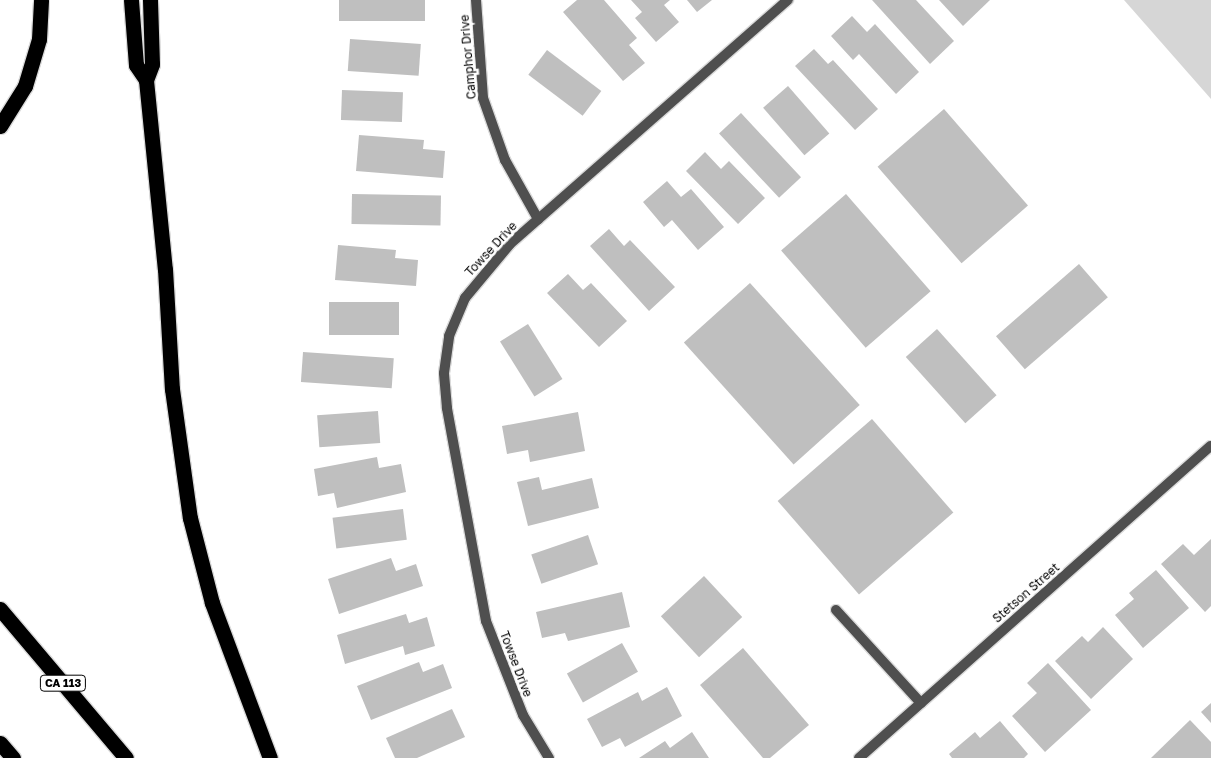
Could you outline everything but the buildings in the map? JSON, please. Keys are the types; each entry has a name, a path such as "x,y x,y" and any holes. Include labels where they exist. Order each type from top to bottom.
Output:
{"highway":[{"path":"0,126 25,86 38,38 41,0"},
{"path":"131,0 136,65 146,80"},
{"path":"150,0 152,64 146,80 165,269 172,389 190,518 212,603 270,758"},
{"name":"CA 113","path":"0,609 126,758"},
{"path":"0,743 13,758"}],"street":[{"name":"Camphor Drive","path":"476,0 483,98 505,160 538,219"},
{"name":"Towse Drive","path":"549,758 523,715 486,621 444,373 449,336 464,298 484,272 538,219 788,0"},
{"name":"Stetson Street","path":"859,758 1211,446"},
{"path":"836,610 921,702"}],"shaded area":[{"path":"1124,0 1211,0 1211,99"}]}
